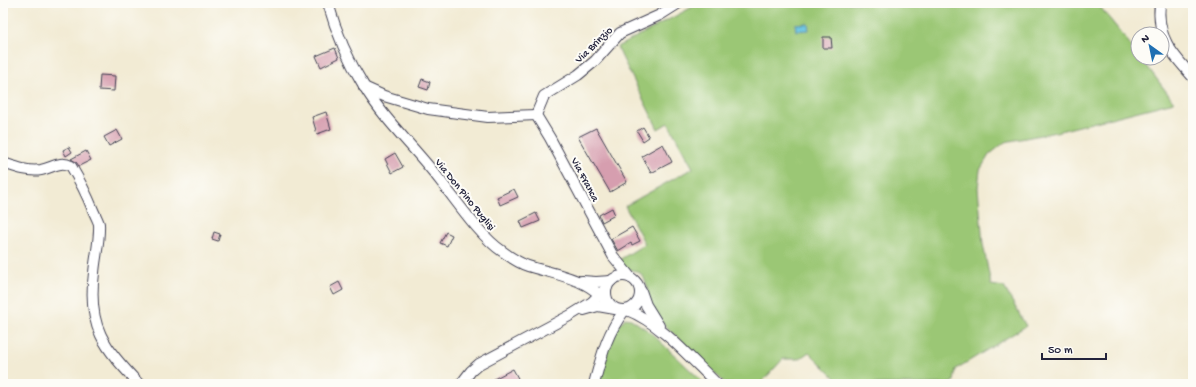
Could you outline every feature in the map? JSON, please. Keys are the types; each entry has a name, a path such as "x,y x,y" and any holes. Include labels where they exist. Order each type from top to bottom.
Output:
{"street":[{"name":"Via Don Pino Puglisi","path":"328,3 332,21 364,87 486,237 499,250 527,266 576,280"},
{"name":"Via Brinzio","path":"536,115 544,96 578,75 620,34 660,15 679,3"},
{"path":"1160,3 1159,13 1161,30 1165,42 1193,77"},
{"path":"364,87 384,96 428,109 488,117 536,115"},
{"name":"Via Franca","path":"536,115 550,138 613,256 625,272 639,285 650,313 662,331"},
{"path":"3,163 20,169 32,170 41,170 61,163 71,166 84,189 99,223 92,283 92,300 95,322 100,336 111,353 139,384"},
{"path":"610,333 611,299 615,270 613,256"},
{"path":"594,384 601,356 610,333 611,299 622,276 631,278"},
{"path":"576,280 596,282 611,299 636,305 641,295 640,290"},
{"path":"576,280 645,319 662,331 717,384"},
{"path":"461,384 471,371 479,364 571,315 611,299"}],"green space":[{"path":"700,3 1097,3 1130,44 1130,66 1147,66 1174,102 1056,132 1005,142 989,155 980,170 978,188 983,244 991,285 1004,287 1026,326 956,369 954,381 948,384 841,384 809,352 799,359 783,359 760,384 726,384 652,313 646,282 643,277 640,273 628,269 621,264 619,260 645,244 625,206 693,168 668,123 658,129 617,47"},
{"path":"625,318 631,319 650,332 705,384 599,384 611,335"}],"water":[{"path":"808,23 809,30 796,31 795,24"}],"building":[{"path":"823,37 831,37 832,48 823,48"},
{"path":"335,48 339,58 321,67 316,56"},
{"path":"100,75 115,76 114,91 99,90"},
{"path":"422,79 430,82 428,90 419,87"},
{"path":"326,112 331,129 317,134 312,117"},
{"path":"643,127 649,137 643,141 637,131"},
{"path":"596,128 627,182 610,192 578,137"},
{"path":"117,130 122,139 109,146 104,137"},
{"path":"663,144 672,162 651,173 642,156"},
{"path":"69,147 72,152 66,156 63,150"},
{"path":"86,151 91,160 79,166 71,159"},
{"path":"395,153 403,167 392,173 385,159"},
{"path":"514,189 518,197 500,205 497,197"},
{"path":"612,208 615,215 602,222 599,215"},
{"path":"536,213 540,221 523,228 520,221"},
{"path":"632,227 640,241 632,245 631,243 618,251 611,239"},
{"path":"214,232 220,234 218,241 212,239"},
{"path":"446,232 452,235 447,246 440,243"},
{"path":"339,282 343,290 334,295 330,287"},
{"path":"513,369 521,384 497,384 494,379"}]}
